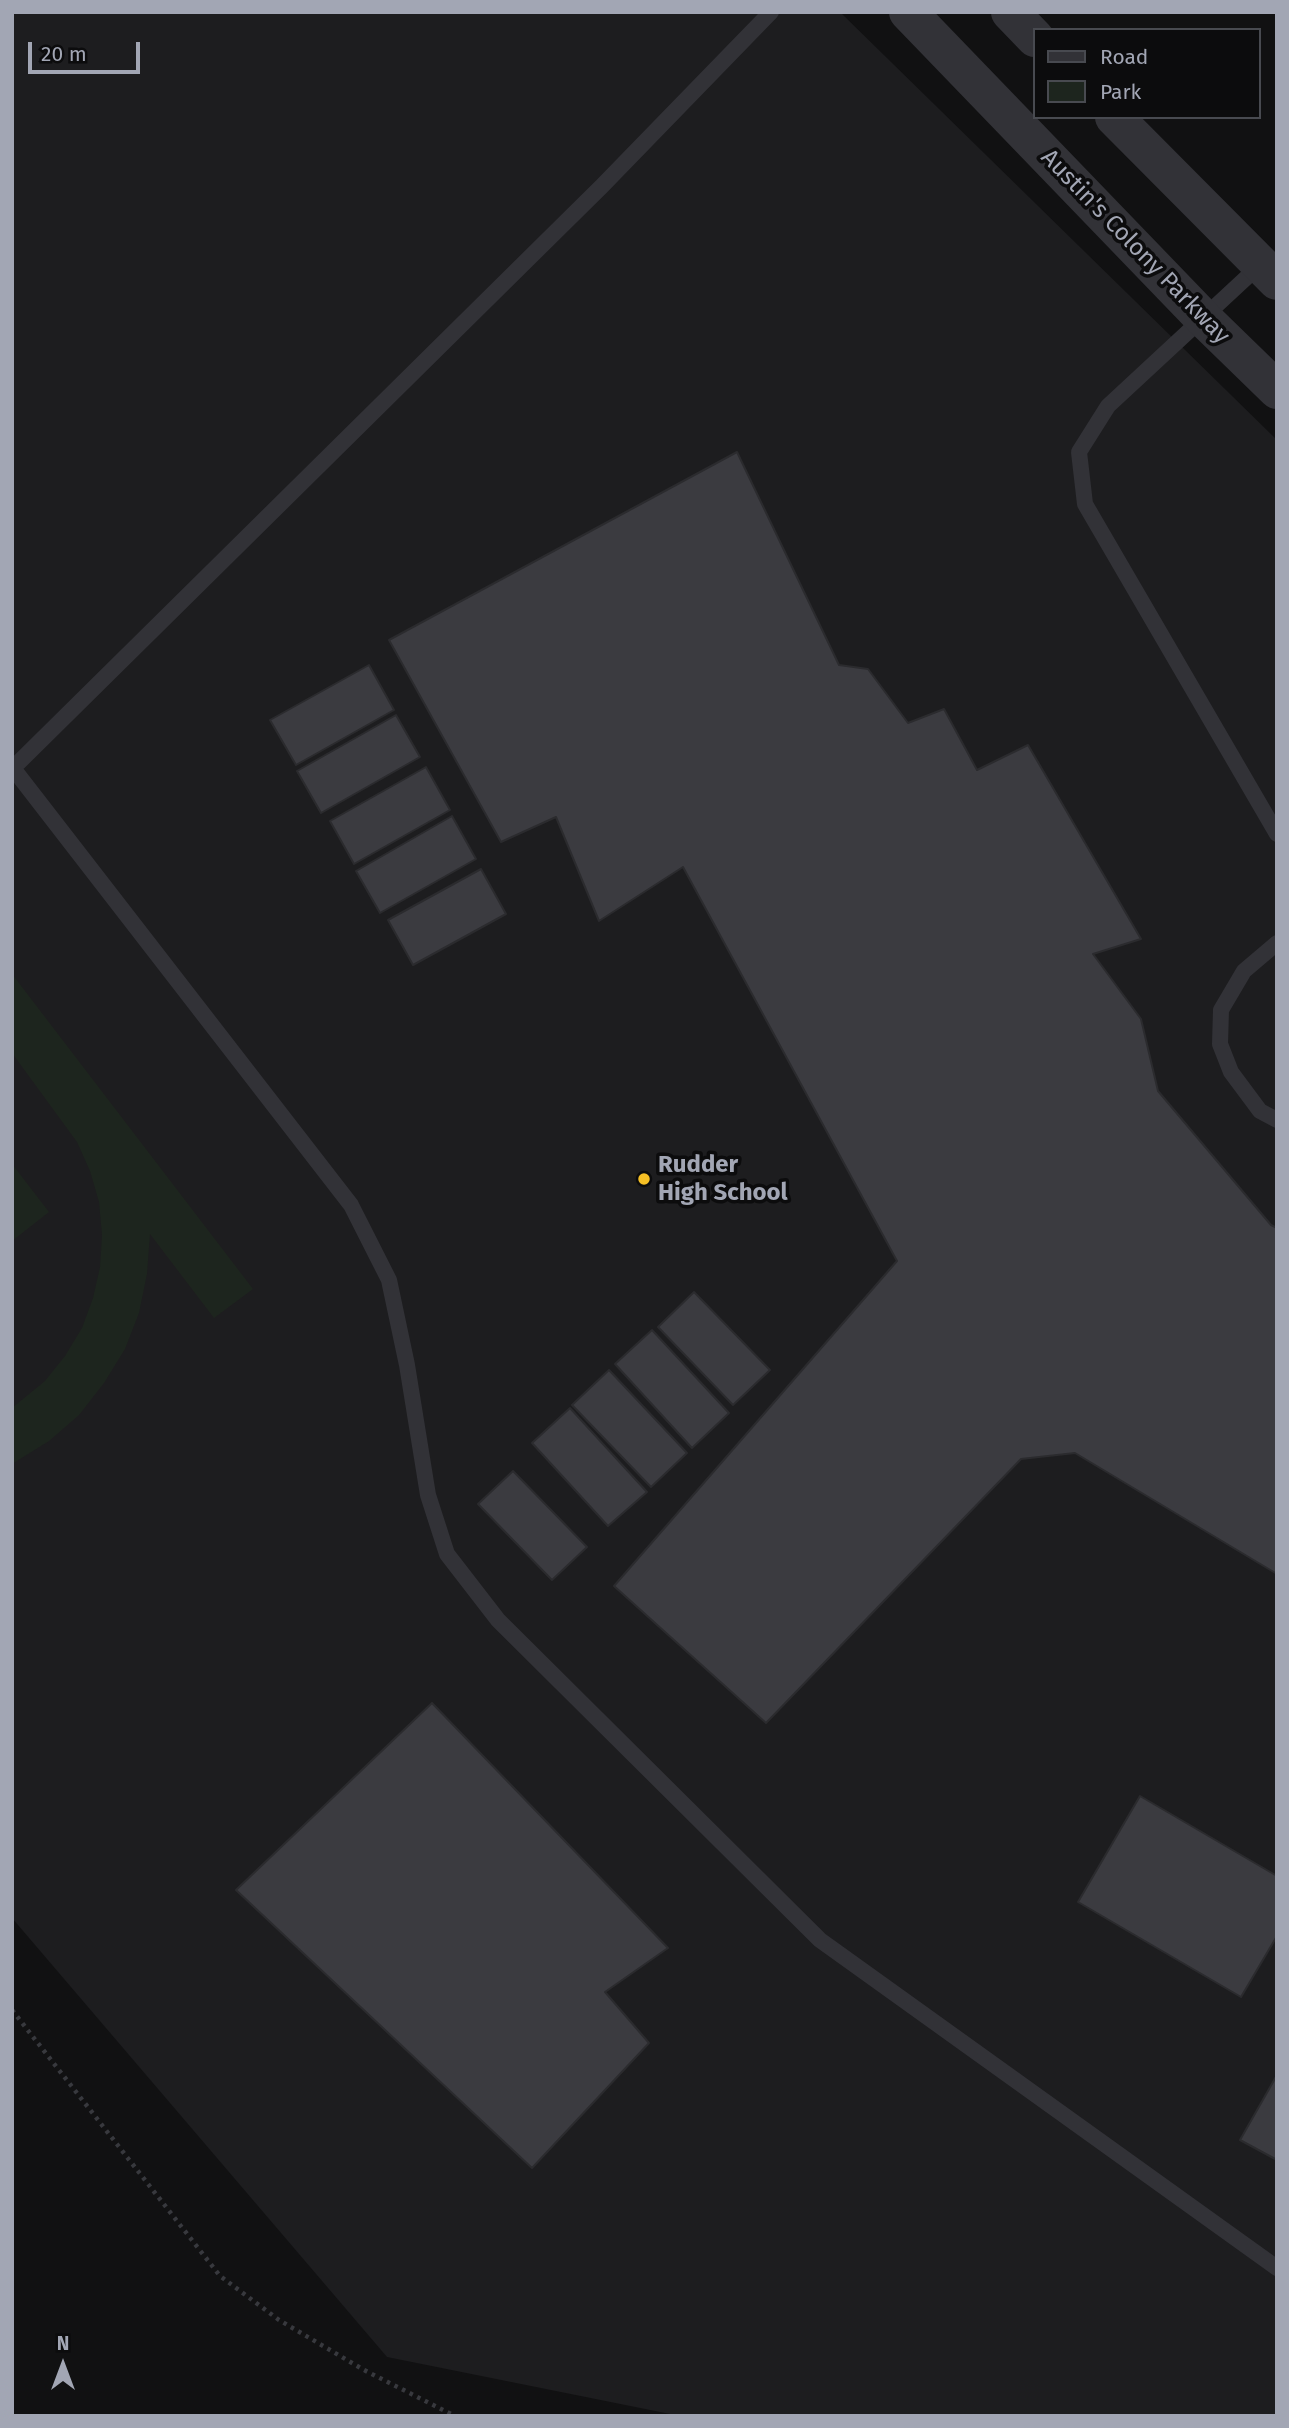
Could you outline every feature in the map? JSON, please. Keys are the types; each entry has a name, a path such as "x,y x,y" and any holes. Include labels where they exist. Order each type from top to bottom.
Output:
{"street":[{"name":"Austin's Colony Parkway","path":"908,12 1203,318 1277,390"},
{"path":"1010,12 1034,37"},
{"path":"1116,119 1269,273"}],"lane":[{"path":"771,12 603,186 13,768 351,1205 388,1280 407,1365 428,1495 447,1554 498,1620 820,1940 1277,2268"},
{"path":"1269,273 1203,318 1108,406 1079,452 1085,504 1277,834"},
{"path":"1277,943 1244,971 1221,1010 1220,1044 1231,1072 1260,1111 1277,1120"}],"path":[{"path":"12,2010 220,2276 289,2326 364,2370 455,2416"}],"shaded area":[{"name":"Rudder High School","path":"12,12 840,12 1277,440 1277,2416 680,2416 387,2357 12,1918"}],"green space":[{"path":"12,974 253,1289 214,1318 150,1234 147,1274 139,1313 125,1349 104,1383 79,1415 49,1441 12,1464 12,1408 45,1381 82,1328 100,1267 102,1235 99,1202 90,1171 77,1142 12,1053"},
{"path":"12,1164 49,1212 12,1241"}],"building":[{"path":"737,452 839,665 868,669 908,723 944,709 977,770 1028,745 1141,939 1093,954 1141,1019 1158,1091 1271,1225 1277,1228 1277,1574 1075,1453 1021,1459 766,1723 614,1586 897,1261 683,867 599,921 556,817 501,842 389,640"},
{"path":"369,665 394,710 296,765 270,720"},
{"path":"396,715 420,757 321,813 297,771"},
{"path":"426,767 450,810 354,864 330,821"},
{"path":"452,816 476,859 380,913 356,871"},
{"path":"481,869 506,914 413,965 388,920"},
{"path":"694,1292 770,1370 733,1405 658,1327"},
{"path":"652,1330 729,1413 692,1448 615,1364"},
{"path":"609,1370 687,1453 651,1487 572,1405"},
{"path":"570,1408 647,1492 608,1526 532,1443"},
{"path":"513,1471 587,1547 552,1580 478,1504"},
{"path":"432,1703 668,1948 605,1992 649,2043 532,2168 236,1890"},
{"path":"1140,1796 1277,1876 1277,1936 1241,1997 1078,1902"},
{"path":"1277,2075 1277,2160 1240,2140"}],"place":[{"name":"Rudder High School","path":"644,1179"}]}
